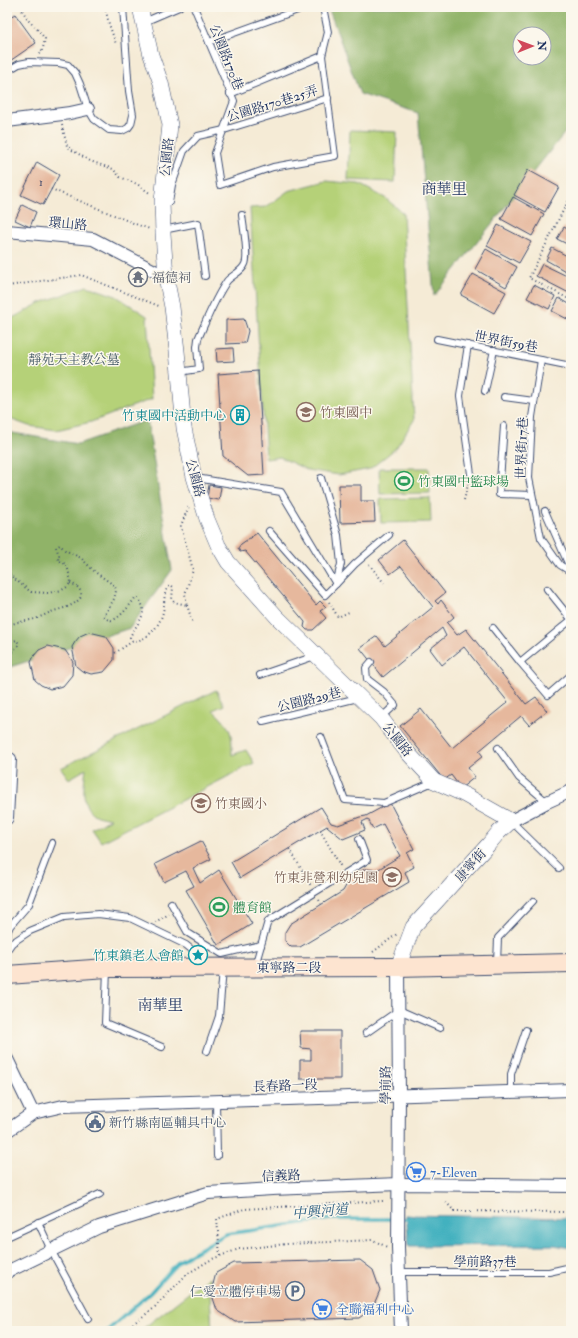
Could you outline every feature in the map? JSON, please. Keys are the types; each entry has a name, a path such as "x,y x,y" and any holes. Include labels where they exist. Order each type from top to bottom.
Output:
{"main road":[{"name":"東寧路二段","path":"7,975 107,968 398,967 571,963"}],"street":[{"name":"公園路","path":"140,7 151,55 161,83 170,125 162,201 163,231 166,277 172,311 184,428 200,498 218,545 228,562 277,617 381,718 407,752 434,781 465,795 511,821"},
{"path":"7,121 85,109"},
{"name":"環山路","path":"7,231 93,239 166,277"},
{"path":"7,818 8,759"},
{"name":"康寧街","path":"398,967 413,927 498,833 511,821 571,791"},
{"name":"學前路","path":"398,967 400,1095 398,1247"},
{"path":"7,1059 33,1113"},
{"name":"長春路一段","path":"7,1131 33,1113 63,1106 571,1090"},
{"name":"信義路","path":"7,1272 99,1227 208,1193 399,1184 571,1186"},
{"path":"398,1247 401,1331"}],"lane":[{"path":"7,71 19,64 32,62 59,63 68,65 75,73 80,84 85,109 94,119 102,126 110,130 122,131 128,128 132,124 133,115 129,91 123,7"},
{"path":"143,23 179,7"},
{"name":"公園路170巷","path":"194,7 234,101 215,153 220,185 273,166 335,156 328,98"},
{"path":"209,42 306,7"},
{"path":"323,7 328,32 322,56 328,98"},
{"path":"230,94 322,56"},
{"name":"公園路170巷25弄","path":"163,231 172,185 184,151 198,136 224,130 328,98"},
{"path":"179,372 198,370 198,339 220,291 229,279 240,271 245,264 246,257 242,215"},
{"path":"163,231 198,224 204,276"},
{"name":"世界街59巷","path":"437,339 571,366"},
{"path":"468,345 460,396 471,474"},
{"path":"485,391 494,350"},
{"name":"世界街17巷","path":"541,360 532,417 528,478 542,538 560,565 571,571"},
{"path":"504,397 534,401"},
{"path":"504,426 499,494 532,495"},
{"path":"194,477 281,492 336,584"},
{"path":"321,478 338,536 341,564 336,584"},
{"path":"546,512 571,571"},
{"path":"269,531 325,595 355,564 389,535"},
{"path":"520,662 571,619 547,589"},
{"path":"493,628 548,695 571,675"},
{"path":"260,675 316,656"},
{"path":"372,662 366,668 367,679 384,692 395,705 381,718"},
{"name":"公園路29巷","path":"263,721 360,697"},
{"path":"321,737 345,800 384,803 434,781"},
{"path":"498,748 519,778 547,802"},
{"path":"511,821 559,868"},
{"path":"255,967 268,921 314,891 367,860 359,839"},
{"path":"7,933 10,926 29,904 52,842"},
{"path":"497,965 498,938 533,901"},
{"path":"170,903 188,933 222,954 261,945"},
{"path":"7,950 12,943 30,931 64,917 98,914 130,918 186,945 219,967 219,1016 207,1052"},
{"path":"107,968 105,1023 162,1047"},
{"path":"366,1033 399,1010 440,1028"},
{"path":"511,1092 510,1074 526,1030"},
{"path":"216,1101 217,1156"},
{"path":"7,1238 38,1222 100,1194"},
{"path":"38,1222 51,1250 88,1319"},
{"name":"學前路37巷","path":"399,1272 549,1272 571,1267"}],"path":[{"path":"20,7 29,21 45,39 43,48 32,62"},
{"path":"105,7 117,46 126,49"},
{"path":"60,114 67,146 90,161 114,169 120,177 137,184 162,201"},
{"path":"51,189 138,225 163,231"},
{"path":"571,203 568,201 529,278 571,300"},
{"path":"8,286 81,275 172,311"},
{"path":"464,500 471,474"},
{"path":"193,624 185,594 193,570 181,526 186,512 192,503 200,498"},
{"path":"7,571 12,577 31,592 48,593 68,587 71,579 67,565 58,560 59,555 56,548 59,545 80,558 115,586 116,591 114,599 104,616 107,619 116,619 135,598 140,600 143,609 143,617 132,634 132,641"},
{"path":"364,557 384,583"},
{"path":"7,628 16,622 30,620 54,611 60,611 78,602 81,597 81,592 77,586 70,583"},
{"path":"115,653 132,641 139,641 143,639 157,626 163,611 165,594 168,587 173,587 172,600 174,602 187,605"},
{"path":"325,595 338,617 349,612"},
{"path":"7,642 13,640 17,640 19,642 7,665"},
{"path":"7,723 8,759"},
{"path":"320,830 345,873"},
{"path":"290,848 321,904"},
{"path":"151,928 157,920 175,911"},
{"path":"220,1256 217,1219 244,1209 384,1201"},
{"path":"446,1202 454,1211 571,1212"},
{"path":"123,1331 152,1309 187,1274 212,1259 239,1249 287,1244 373,1240 385,1247 398,1247"}],"green space":[{"path":"328,7 571,7 571,125 434,296 418,113 360,94"},
{"path":"350,130 397,132 395,182 348,180"},
{"path":"326,181 359,184 385,198 403,213 414,420 396,448 370,469 339,475 307,470 280,457 266,459 250,208 266,207 288,191"},
{"name":"靜苑天主教公墓","path":"87,286 116,296 147,316 152,399 91,422 56,430 29,426 7,418 7,321 40,303"},
{"path":"147,420 172,570 130,628 7,668 7,432 78,444"},
{"name":"竹東國中籃球場","path":"379,468 429,468 430,493 380,494"},
{"name":"竹東國中籃球場","path":"430,498 431,522 381,523 380,499"},
{"path":"216,690 224,705 213,710 224,721 229,730 232,740 232,755 246,750 254,763 101,842 92,829 110,819 97,816 87,807 84,795 86,769 69,779 61,768"},
{"path":"209,1277 212,1331 140,1331"}],"water":[{"path":"406,1215 571,1218 571,1248 554,1245 409,1246"}],"building":[{"path":"15,14 36,43 7,63 7,19"},
{"path":"37,162 59,175 43,205 21,195"},
{"path":"528,170 559,187 545,212 514,195"},
{"path":"513,197 544,214 532,236 501,219"},
{"path":"22,205 36,212 30,227 15,220"},
{"path":"498,225 531,242 519,263 487,246"},
{"path":"564,227 571,231 571,246 557,239"},
{"path":"552,248 571,258 571,265 567,272 546,260"},
{"path":"486,249 517,267 506,287 475,269"},
{"path":"542,264 571,278 571,294 536,276"},
{"path":"473,274 506,292 494,313 461,295"},
{"path":"534,285 555,296 549,309 527,298"},
{"path":"559,298 571,305 571,321 552,311"},
{"path":"244,319 248,331 245,343 226,344 226,320"},
{"path":"233,348 234,361 217,362 216,349"},
{"name":"竹東國中活動中心","path":"258,371 264,475 248,476 223,456 218,374"},
{"path":"209,485 221,487 219,500 207,498"},
{"path":"339,485 361,485 361,501 374,501 375,522 340,523"},
{"path":"257,533 316,605 320,601 326,607 320,611 326,618 313,630 307,630 304,627 305,622 245,551 240,552 238,548 241,544"},
{"path":"403,540 445,593 435,601 438,604 441,600 454,617 447,623 457,635 466,629 526,704 536,697 547,711 529,725 521,716 479,751 483,756 468,768 475,777 461,788 451,775 444,780 400,726 421,709 452,748 508,702 464,647 442,665 430,649 446,636 442,628 383,677 360,648 377,636 385,646 433,607 401,566 390,574 379,560"},
{"path":"89,632 106,636 114,648 114,660 104,672 91,674 82,671 76,666 72,647 80,636"},
{"path":"48,646 65,650 73,662 72,675 63,686 50,689 41,685 35,680 31,662 39,650"},
{"path":"390,803 414,849 407,853 414,867 405,872 409,882 300,947 291,947 285,941 285,932 290,924 343,891 351,877 365,869 377,870 400,856 383,824 373,829 368,819 362,822 365,830 343,839 327,826 240,878 231,862 321,807 331,823 338,825 366,816"},
{"name":"體育館","path":"201,841 211,859 193,868 200,883 219,870 252,924 218,945 186,890 194,886 186,871 164,882 155,864"},
{"path":"300,1031 340,1031 340,1079 300,1079 300,1060 311,1060 311,1049 301,1048"},
{"name":"仁愛立體停車場","path":"360,1260 373,1270 380,1290 372,1309 359,1318 235,1322 217,1310 211,1292 216,1273 234,1263"}],"waterway":[{"name":"中興河道","path":"107,1331 150,1293 179,1261 226,1234 331,1219 411,1219"}],"place":[{"name":"福德祠","path":"138,277"},
{"name":"竹東國中","path":"306,412"},
{"name":"竹東國中活動中心","path":"240,415"},
{"name":"竹東國中籃球場","path":"404,481"},
{"name":"竹東國小","path":"201,803"},
{"name":"竹東非營利幼兒園","path":"392,877"},
{"name":"體育館","path":"219,907"},
{"name":"竹東鎮老人會館","path":"198,955"},
{"name":"新竹縣南區輔具中心","path":"95,1122"},
{"name":"7-Eleven","path":"416,1172"},
{"name":"仁愛立體停車場","path":"295,1291"},
{"name":"全聯福利中心","path":"322,1309"}],"district":[{"name":"商華里","path":"444,189"},
{"name":"南華里","path":"160,1005"}]}
